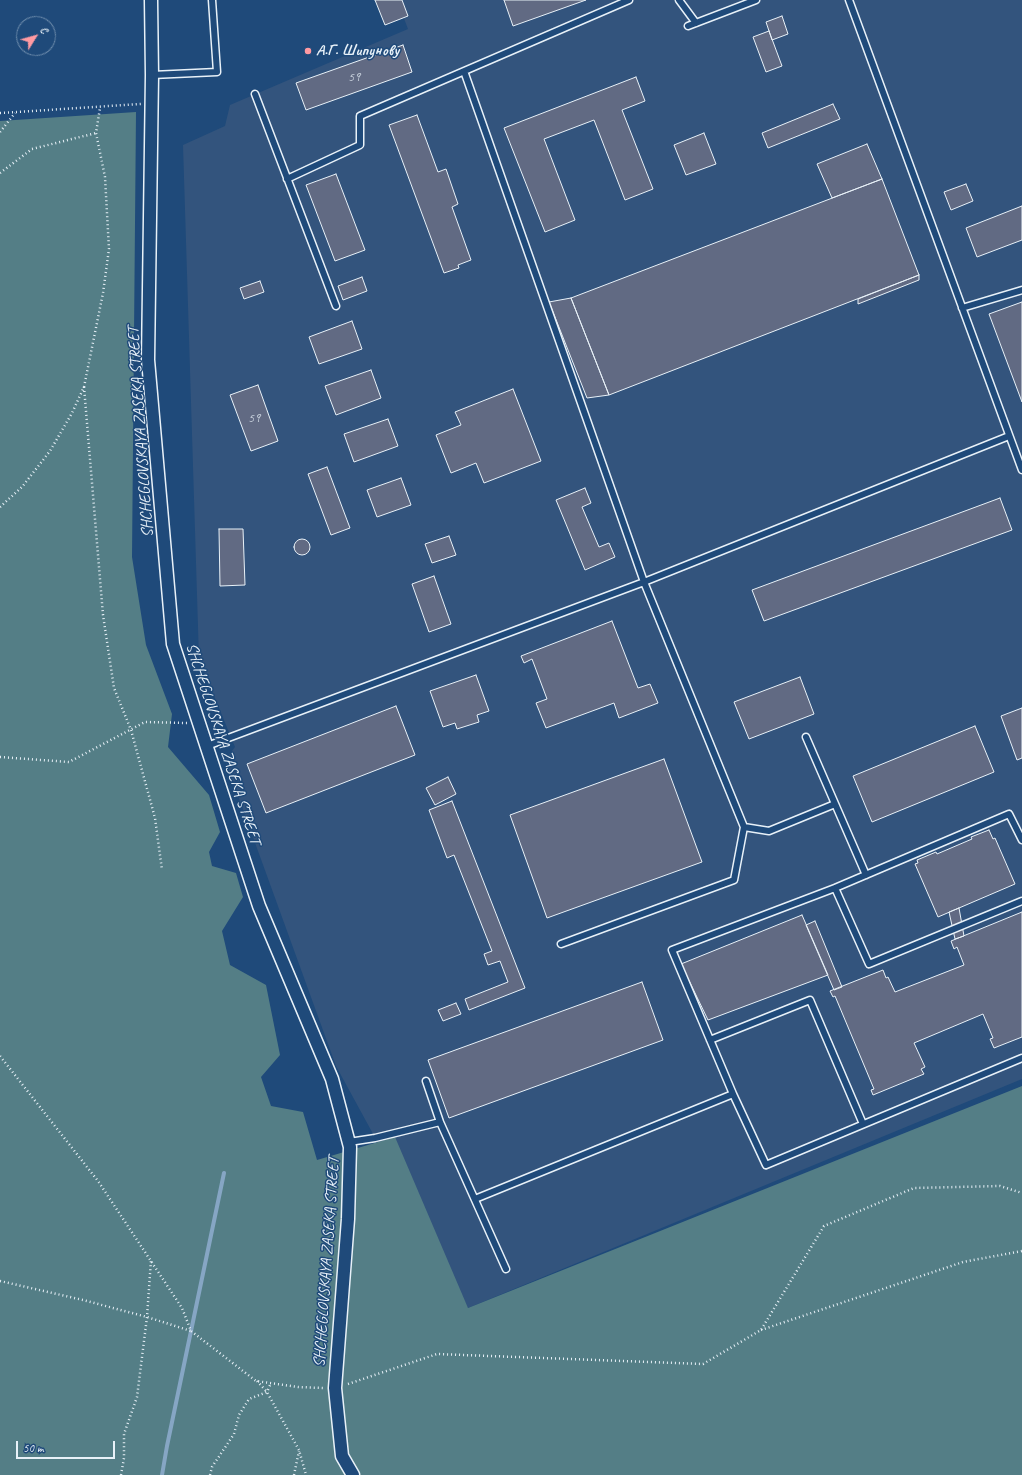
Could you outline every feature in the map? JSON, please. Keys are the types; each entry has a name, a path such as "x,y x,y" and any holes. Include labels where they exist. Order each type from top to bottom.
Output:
{"street":[{"name":"SHCHEGLOVSKAYA ZASEKA STREET","path":"151,0 148,59 152,75 148,360 173,644 259,906 332,1079 349,1142 348,1219 335,1388 342,1456 353,1475"}],"lane":[{"path":"152,75 217,72 212,0"},
{"path":"287,179 360,145 360,116 629,0"},
{"path":"679,0 696,23"},
{"path":"688,26 756,0"},
{"path":"849,0 1022,470"},
{"path":"464,71 644,582 744,827 734,880 561,944"},
{"path":"255,94 336,306"},
{"path":"962,308 1022,290"},
{"path":"207,746 644,582 1010,436"},
{"path":"806,737 866,875"},
{"path":"744,827 769,831 835,804"},
{"path":"1022,840 1009,814 836,888 672,950 733,1094 766,1164 1022,1058"},
{"path":"836,888 869,964 1022,901"},
{"path":"710,1040 810,1000 863,1124"},
{"path":"426,1081 440,1122 506,1269"},
{"path":"475,1199 733,1094"},
{"path":"349,1142 375,1138 440,1122"}],"path":[{"path":"0,114 152,104"},
{"path":"0,507 22,488 50,450 72,413 84,388 102,301 109,249 105,177 96,133 100,108"},
{"path":"0,132 15,113"},
{"path":"0,173 32,149 96,133"},
{"path":"84,388 103,615 114,688 131,730 155,818 162,870"},
{"path":"0,757 69,762 145,722 199,723"},
{"path":"0,1056 98,1181 182,1308 191,1331"},
{"path":"760,1330 824,1226 914,1188 1000,1186 1022,1193"},
{"path":"256,1380 270,1384 298,1387 335,1388 437,1354 703,1364 760,1330 963,1262 1022,1251"},
{"path":"121,1475 124,1458 124,1434 137,1397 147,1317 151,1259"},
{"path":"0,1282 83,1300 147,1317 191,1331 256,1380 267,1392 299,1450 306,1475"},
{"path":"210,1475 212,1467 234,1434 239,1415 249,1399 267,1392 270,1384"},
{"path":"294,1475 299,1450"}],"shaded area":[{"path":"397,0 1022,0 1022,1079 468,1308 336,1066 225,760 235,747 199,659 183,145 225,126 230,105 408,29"}],"green space":[{"path":"136,112 132,557 146,645 172,714 168,747 209,795 220,832 209,852 212,866 236,873 243,897 222,931 230,965 266,985 280,1055 261,1077 271,1106 303,1112 317,1160 395,1137 468,1308 1022,1086 1022,1475 0,1475 0,121"}],"building":[{"path":"375,0 402,0 408,16 385,25"},
{"path":"504,0 586,0 513,26"},
{"path":"782,16 788,34 772,40 766,22"},
{"path":"769,31 782,66 766,72 753,37"},
{"path":"403,45 412,72 306,110 296,83"},
{"path":"636,77 645,101 622,110 653,189 625,200 594,120 544,139 575,220 545,232 504,128"},
{"path":"833,104 840,119 768,148 762,133"},
{"path":"417,115 438,172 446,169 458,204 452,207 471,260 458,265 459,268 444,273 389,125"},
{"path":"704,133 716,164 686,175 674,145"},
{"path":"867,144 882,179 832,198 817,164"},
{"path":"336,174 365,250 335,261 306,185"},
{"path":"882,179 919,275 609,395 571,298"},
{"path":"966,184 973,201 951,210 944,192"},
{"path":"1022,206 1022,240 977,257 966,228"},
{"path":"919,275 919,280 858,304 858,299"},
{"path":"362,277 367,291 343,300 338,286"},
{"path":"260,281 264,292 244,299 240,288"},
{"path":"571,298 609,395 587,398 549,302"},
{"path":"1022,302 1022,402 989,314"},
{"path":"352,321 362,349 319,364 309,337"},
{"path":"371,370 381,398 336,415 325,386"},
{"path":"258,385 278,441 251,451 230,395"},
{"path":"513,389 541,461 484,483 476,463 451,473 436,435 461,425 455,412"},
{"path":"388,419 398,446 354,462 344,434"},
{"path":"327,467 350,528 331,535 308,474"},
{"path":"401,478 411,505 377,517 367,490"},
{"path":"585,488 591,503 582,507 599,547 609,543 615,557 585,570 556,500"},
{"path":"1000,498 1012,530 764,621 752,590"},
{"path":"219,529 243,529 245,585 220,586"},
{"path":"449,536 456,555 432,563 425,544"},
{"path":"299,539 305,539 310,544 308,553 305,555 299,555 294,550 294,544"},
{"path":"434,576 451,624 429,632 412,584"},
{"path":"612,621 638,688 650,684 658,703 619,718 614,703 546,728 536,703 547,699 532,659 524,663 521,656"},
{"path":"476,675 489,711 477,715 479,722 457,729 455,723 443,727 430,691"},
{"path":"800,677 814,714 749,739 734,702"},
{"path":"396,706 415,755 266,813 247,764"},
{"path":"1022,708 1022,758 1017,760 1001,716"},
{"path":"975,726 994,772 872,822 853,776"},
{"path":"664,759 702,862 547,918 510,815"},
{"path":"448,777 456,794 435,805 426,788"},
{"path":"452,801 525,988 469,1010 465,999 508,982 500,961 488,965 484,954 492,951 454,855 447,858 429,810"},
{"path":"989,830 993,839 995,838 1015,884 938,917 915,864 918,863 917,860 936,852 937,854"},
{"path":"959,908 964,936 955,939 949,912"},
{"path":"1022,912 1022,1037 994,1048 990,1039 993,1038 983,1014 914,1043 925,1067 921,1069 924,1074 873,1095 871,1090 874,1089 835,996 833,997 830,991 883,970 895,992 964,965 957,947 954,949 951,941"},
{"path":"802,915 828,975 708,1020 681,964"},
{"path":"815,921 842,987 834,990 806,925"},
{"path":"642,982 663,1040 449,1118 428,1060"},
{"path":"456,1003 461,1014 443,1021 438,1010"}],"waterway":[{"path":"162,1475 224,1173"}],"place":[{"name":"А.Г. Шипунову","path":"308,51"}]}
